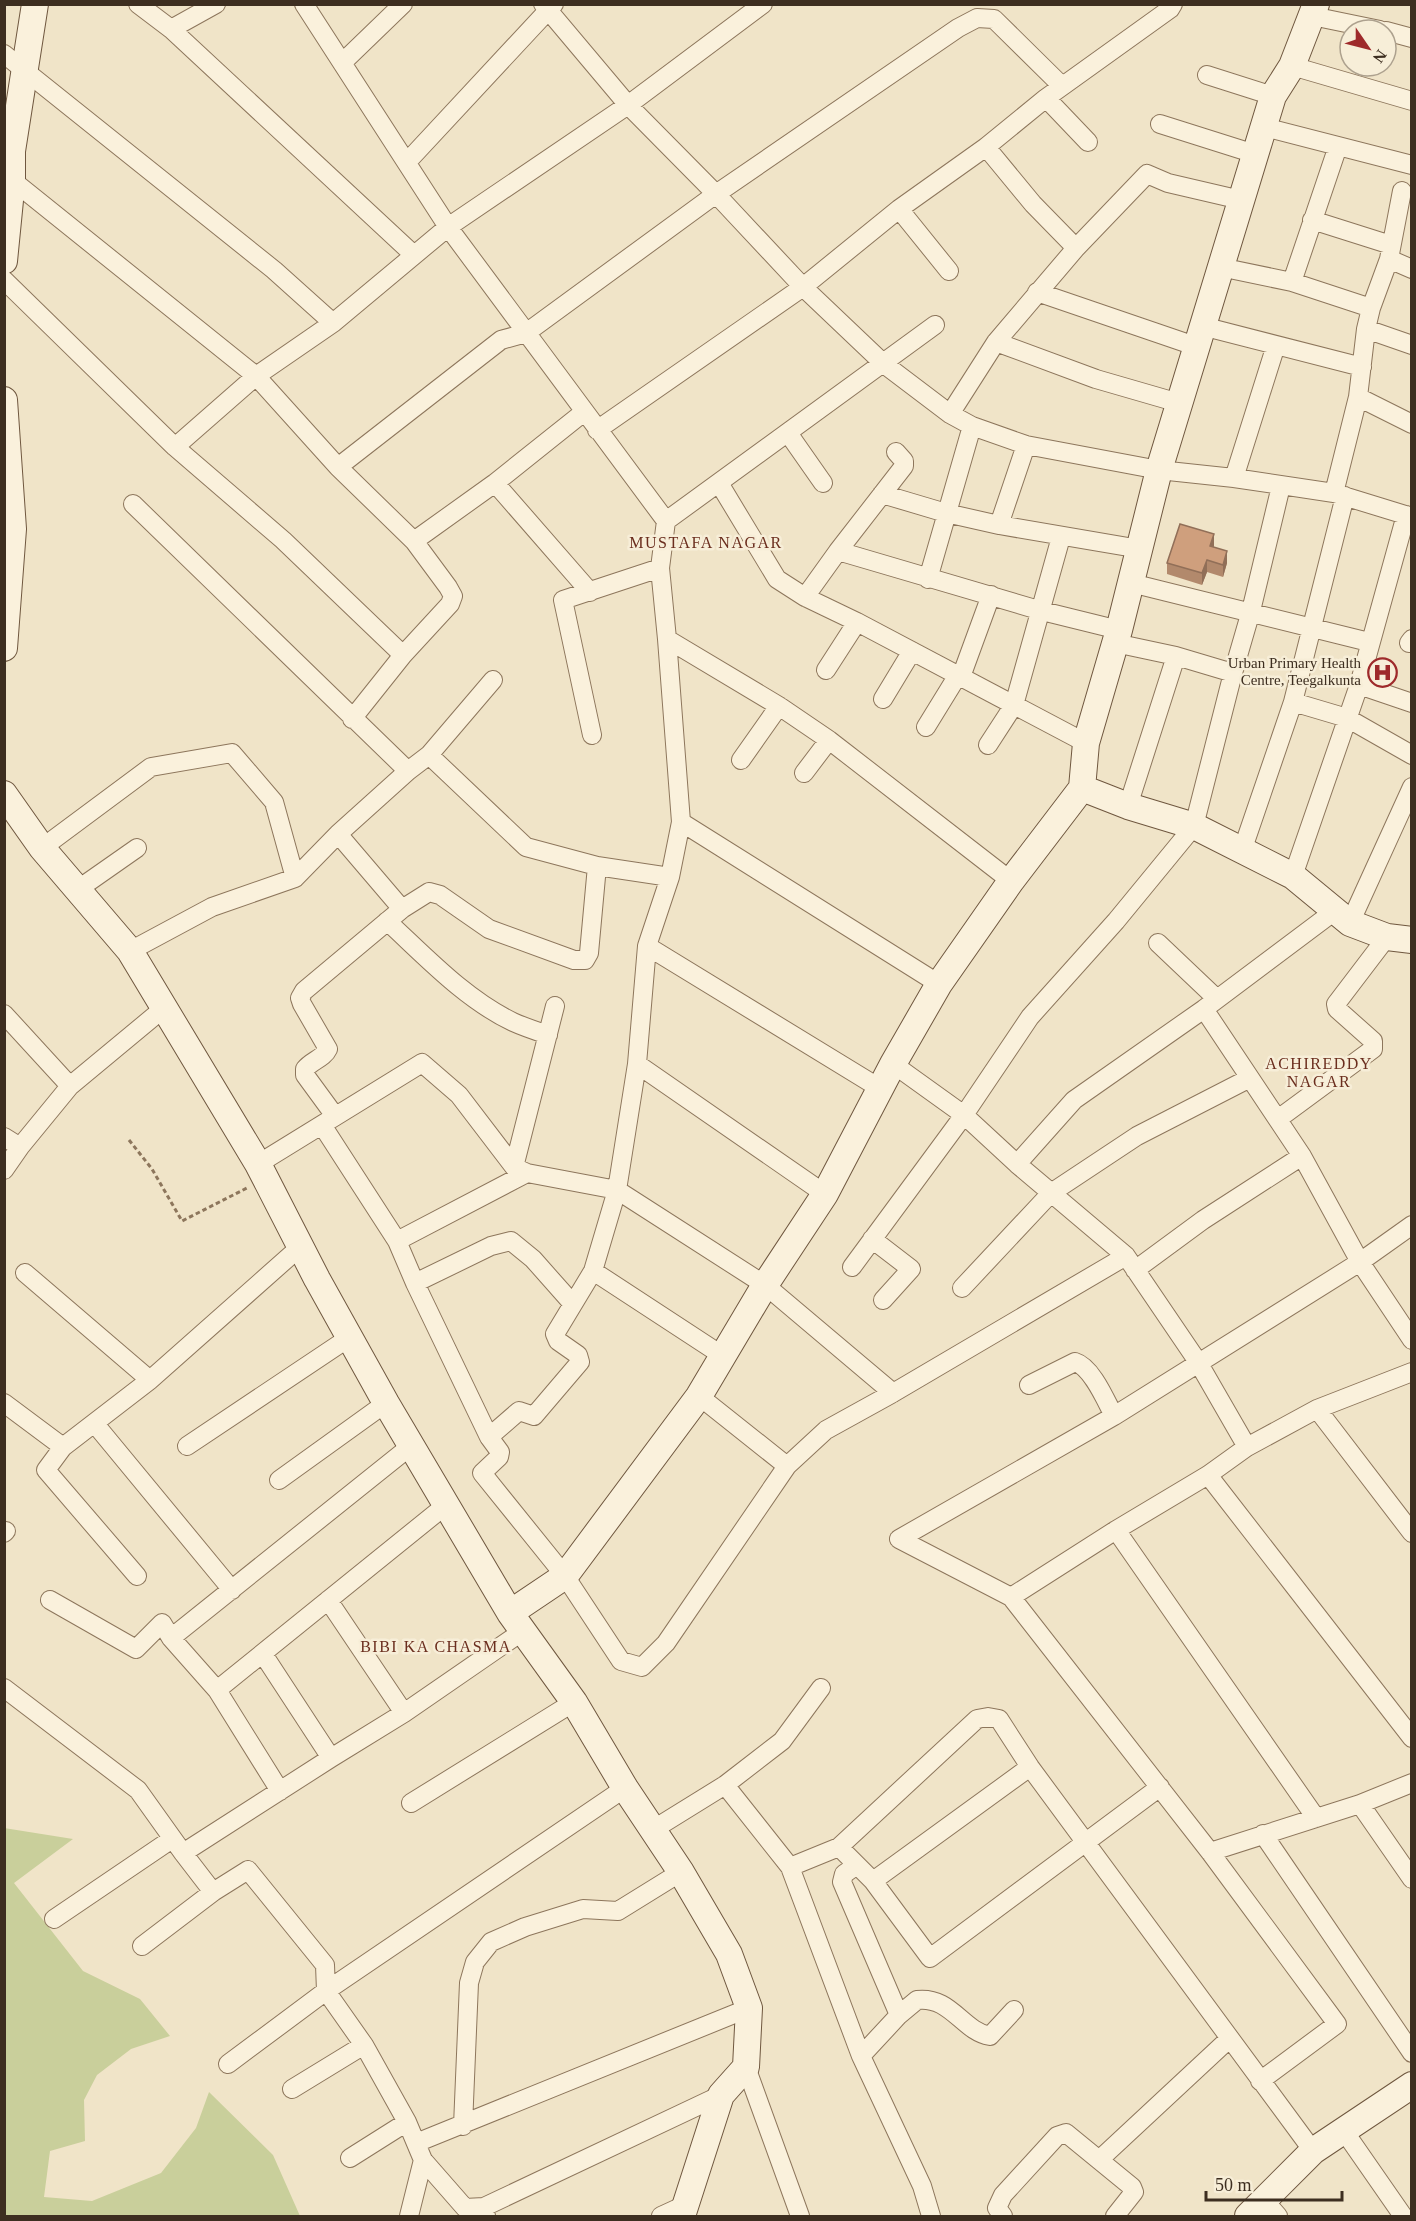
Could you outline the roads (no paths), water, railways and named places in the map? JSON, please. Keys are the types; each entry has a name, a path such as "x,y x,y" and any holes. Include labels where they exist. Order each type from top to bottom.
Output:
{"street":[{"path":"4,261 12,180 8,149 26,70 35,4"},
{"path":"138,4 171,29 414,255"},
{"path":"171,29 216,4"},
{"path":"304,4 448,226 666,521 660,568 681,822 670,877 647,946 637,1064 617,1190 593,1271 555,1334 555,1338 578,1355 580,1362 534,1416 519,1411 489,1437"},
{"path":"343,62 403,4"},
{"path":"175,447 256,376 333,323 448,226 628,105 763,4"},
{"path":"597,430 803,286 899,209 986,147 1046,98 1169,6"},
{"path":"407,162 548,7 628,105 803,286 884,364 950,414 972,426 1026,445 1159,470 1234,478 1339,495 1409,516 1369,642 1359,685 1293,876"},
{"path":"54,1919 178,1846 280,1791 404,1713 516,1622 565,1576 699,1396 765,1285 825,1194 893,1064 939,984 1011,881 1082,788 1086,743 1117,636 1159,470 1273,96 1292,66 1314,10 1340,18"},
{"path":"338,466 501,340 526,333 716,194 958,28 976,18 994,19 1062,86"},
{"path":"4,54 274,270 333,323"},
{"path":"1292,66 1412,101"},
{"path":"1208,75 1273,96"},
{"path":"1046,98 1088,142"},
{"path":"1160,124 1255,154"},
{"path":"1242,851 1293,702 1339,495 1358,397 1366,329 1407,193 1412,166 1264,127"},
{"path":"1292,282 1338,146"},
{"path":"986,147 1033,204 1076,248"},
{"path":"950,414 996,342 1037,292 1147,174 1168,183 1241,200"},
{"path":"12,180 256,376 338,466 414,541 448,587 453,596 450,604 352,718"},
{"path":"899,209 949,271"},
{"path":"1312,220 1390,252 1412,269"},
{"path":"1220,267 1292,282 1371,308"},
{"path":"4,280 175,447 283,540 403,656"},
{"path":"1037,292 1198,336 1276,345 1362,367"},
{"path":"666,521 935,325"},
{"path":"1366,329 1412,345"},
{"path":"996,342 1096,379 1179,403"},
{"path":"1234,478 1276,345"},
{"path":"1358,397 1412,424"},
{"path":"4,400 13,529 7,579 4,648"},
{"path":"414,541 495,483 584,412"},
{"path":"927,579 972,426"},
{"path":"788,433 823,483"},
{"path":"999,525 1026,445"},
{"path":"805,597 904,466 904,460 896,452"},
{"path":"495,483 590,592"},
{"path":"719,483 777,579 805,597 1086,743"},
{"path":"852,1267 964,1115 1030,1017 1116,921 1194,826 1251,611 1281,486"},
{"path":"882,494 946,513 999,525 1140,549"},
{"path":"132,504 234,600 408,771"},
{"path":"988,745 1014,705 1061,537"},
{"path":"838,551 927,579 991,595 1233,673"},
{"path":"592,735 563,600 660,568"},
{"path":"1131,583 1369,642"},
{"path":"926,727 959,676 991,595"},
{"path":"826,670 857,622"},
{"path":"667,639 779,706 829,740 1011,881"},
{"path":"883,699 912,651"},
{"path":"1128,806 1176,656"},
{"path":"130,951 212,907 295,878 338,834 429,755 493,680"},
{"path":"1359,685 1412,703"},
{"path":"1293,702 1347,718 1412,755"},
{"path":"741,760 779,706"},
{"path":"804,773 829,740"},
{"path":"42,848 150,767 232,753 274,802 295,878"},
{"path":"429,755 526,847 597,867 670,877"},
{"path":"1017,1164 1074,1100 1211,1004 1343,917 1405,816 1412,787"},
{"path":"1082,788 1128,806 1194,826 1293,876 1343,917 1386,937 1412,940"},
{"path":"4,794 42,848 130,951 261,1171 386,1403 446,1505 516,1622 574,1702 625,1788 681,1872 729,1954 749,2008 746,2067 800,2217"},
{"path":"681,822 939,984"},
{"path":"338,834 402,909"},
{"path":"76,890 137,848"},
{"path":"597,867 589,953 585,960 574,960 489,929 440,895 429,892 387,921 313,982 300,998 328,1049 326,1054 304,1069 305,1075 397,1241 489,1437 500,1452 499,1457 482,1473 565,1576 621,1661 642,1667 666,1643 787,1466 826,1430 1130,1263 1203,1220 1302,1156"},
{"path":"387,921 450,979 495,1012 513,1022 548,1035"},
{"path":"1278,1119 1373,1049 1373,1041 1338,1009 1336,1004 1386,937"},
{"path":"1158,943 1211,1004 1250,1078 1302,1156 1360,1262 1412,1340"},
{"path":"647,946 881,1089"},
{"path":"397,1241 520,1170 555,1006"},
{"path":"4,1170 70,1086 164,1008"},
{"path":"4,1014 70,1086"},
{"path":"261,1171 328,1120 422,1063 459,1095 520,1170 617,1190 765,1285 893,1393"},
{"path":"637,1064 825,1194"},
{"path":"893,1064 964,1115 1130,1263 1198,1362 1247,1447"},
{"path":"962,1288 1051,1193 1137,1136 1250,1078"},
{"path":"4,1137 20,1147"},
{"path":"1260,2081 1337,2024 1210,1852 1011,1597 898,1539 1114,1416 1360,1262 1412,1225"},
{"path":"872,1239 911,1269 883,1300"},
{"path":"415,1283 491,1246 511,1241 533,1258 572,1303"},
{"path":"137,1576 46,1470 63,1447 150,1380 300,1246"},
{"path":"593,1271 723,1356"},
{"path":"25,1273 150,1380"},
{"path":"187,1446 350,1338"},
{"path":"1029,1385 1075,1362 1079,1363 1090,1373 1114,1416"},
{"path":"1011,1597 1208,1474 1247,1447 1317,1409 1412,1371"},
{"path":"699,1396 787,1466"},
{"path":"4,1403 63,1447"},
{"path":"279,1480 386,1403"},
{"path":"1317,1409 1412,1533"},
{"path":"95,1424 232,1590"},
{"path":"171,1638 412,1445"},
{"path":"1208,1474 1412,1738"},
{"path":"217,1690 446,1505"},
{"path":"1116,1530 1316,1818"},
{"path":"50,1600 136,1649 162,1623 171,1638 217,1690 280,1791"},
{"path":"328,1600 404,1713"},
{"path":"263,1654 331,1758"},
{"path":"4,1688 138,1790 213,1892"},
{"path":"654,1829 725,1785 782,1741 820,1688"},
{"path":"411,1803 574,1702"},
{"path":"790,1867 839,1847 977,1719 987,1717 999,1719 1030,1767 1312,2151"},
{"path":"873,1881 1030,1767"},
{"path":"1210,1852 1360,1804 1412,1783"},
{"path":"725,1785 790,1867 861,2056 922,2186 931,2217"},
{"path":"839,1847 873,1881 930,1958 1160,1787"},
{"path":"228,2064 326,1991 625,1788"},
{"path":"1360,1804 1412,1878"},
{"path":"1263,1834 1412,2053"},
{"path":"856,1864 844,1874 842,1882 899,2014"},
{"path":"142,1946 213,1892 248,1870 325,1965 326,1991 364,2045 407,2122 419,2152 465,2208 485,2212 721,2095 746,2067"},
{"path":"463,2126 469,1983 475,1962 491,1942 525,1927 583,1909 618,1911 681,1872"},
{"path":"861,2056 899,2014 918,2000 937,2001 980,2033 990,2036 1014,2010"},
{"path":"419,2152 463,2126 749,2008"},
{"path":"1099,2160 1229,2039"},
{"path":"292,2089 364,2045"},
{"path":"1263,2211 1312,2151 1412,2085"},
{"path":"662,2217 684,2211 721,2095"},
{"path":"350,2158 407,2122"},
{"path":"1344,2130 1403,2217"},
{"path":"1003,2217 997,2208 1003,2195 1057,2136 1065,2133 1132,2187 1134,2192 1115,2217"},
{"path":"409,2217 419,2152"}],"place":[{"name":"Urban Primary Health Centre, Teegalkunta","path":"1382,672"}],"district":[{"name":"MUSTAFA NAGAR","path":"706,542"},
{"name":"ACHIREDDY NAGAR","path":"1319,1072"},
{"name":"BIBI KA CHASMA","path":"436,1646"}]}
